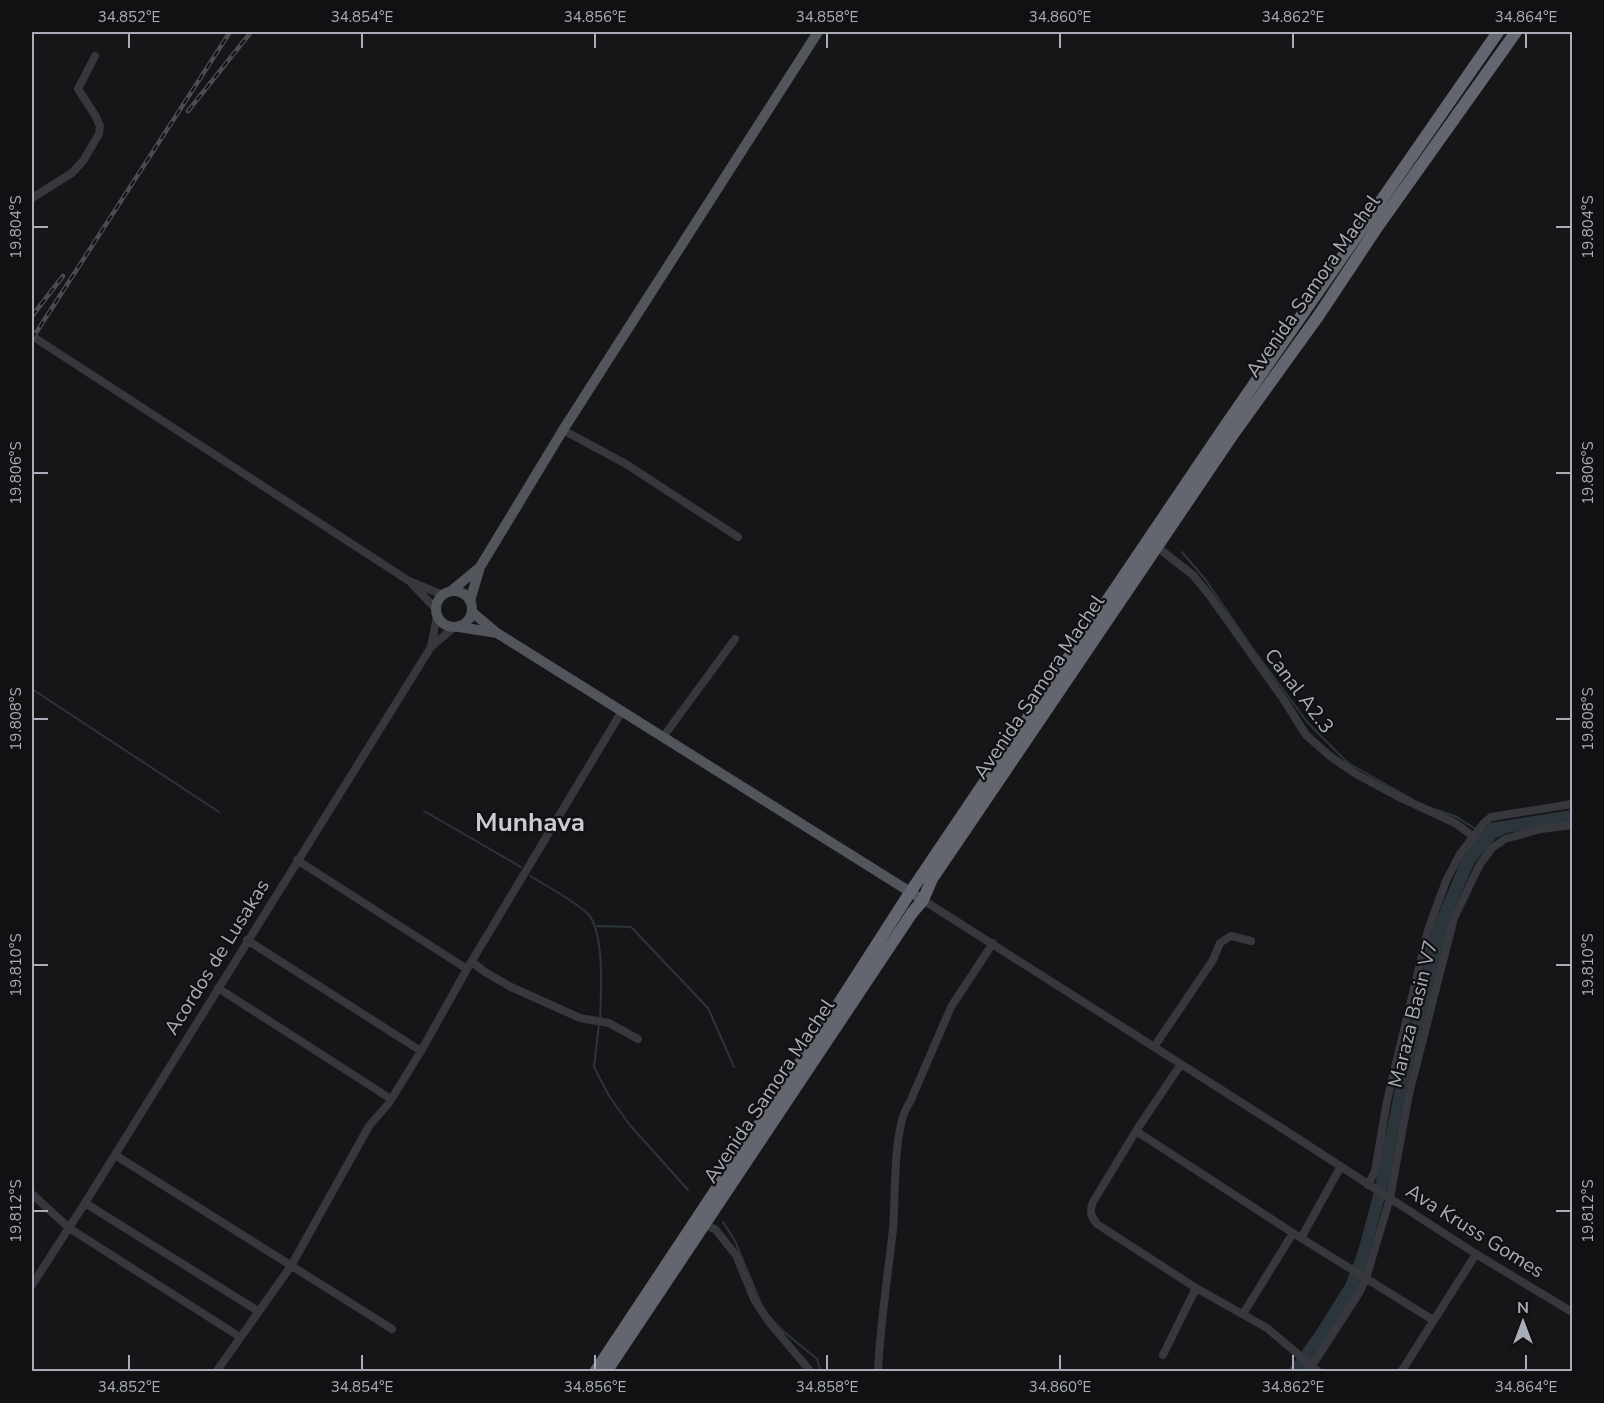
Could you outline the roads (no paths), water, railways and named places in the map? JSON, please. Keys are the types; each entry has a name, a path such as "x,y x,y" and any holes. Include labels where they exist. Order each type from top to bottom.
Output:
{"highway":[{"name":"Avenida Samora Machel","path":"596,1371 911,891 1225,426 1498,32"},
{"name":"Avenida Samora Machel","path":"606,1371 865,982 923,900 932,879 1234,433 1516,32"}],"main road":[{"path":"456,627 469,620 480,567 563,430 818,32"},
{"path":"480,567 447,593 436,612 443,624 497,633"},
{"path":"447,593 462,593 497,633 923,900"}],"street":[{"path":"32,198 72,173 83,161 99,134 100,126 95,115 78,89 96,56"},
{"path":"32,336 409,581 447,593"},
{"path":"563,430 626,464 738,537"},
{"name":"Canal A2.3","path":"1157,547 1193,575 1210,596 1306,735 1331,757 1356,774 1455,823 1474,837"},
{"path":"409,581 436,612 432,647"},
{"path":"432,647 456,627"},
{"path":"663,737 735,639"},
{"name":"Acordos de Lusakas","path":"32,1285 432,647"},
{"path":"216,1371 291,1266 369,1126 391,1099 421,1051 469,966 622,711"},
{"path":"1368,1185 1375,1172 1387,1101 1428,930 1446,881 1460,854 1491,817 1572,804"},
{"name":"Maraza Basin V7","path":"1313,1370 1366,1278 1390,1198 1409,1094 1454,918 1480,864 1492,848 1505,839 1541,829 1572,825"},
{"path":"297,860 469,966 580,1018 609,1023 638,1040"},
{"name":"Ava Kruss Gomes","path":"923,900 1340,1168 1572,1312"},
{"path":"1154,1047 1213,960 1220,943 1231,936 1251,941"},
{"path":"247,940 421,1051"},
{"path":"878,1371 893,1226 898,1148 906,1109 951,1007 993,943"},
{"path":"218,988 391,1099"},
{"path":"1181,1064 1136,1131 1093,1202 1090,1210 1092,1217 1097,1224 1196,1288 1267,1328 1313,1370"},
{"path":"1136,1131 1433,1320"},
{"path":"115,1155 392,1329"},
{"path":"1301,1238 1340,1168"},
{"path":"32,1194 69,1228 240,1337"},
{"path":"85,1203 258,1311"},
{"path":"704,1225 715,1229 736,1255 753,1299 769,1322 811,1371"},
{"path":"1243,1314 1293,1233"},
{"path":"1401,1371 1476,1254"},
{"path":"1163,1355 1196,1288"}],"waterway":[{"path":"1182,552 1205,579 1308,723 1348,763 1412,799"},
{"path":"32,689 219,812"},
{"path":"1428,807 1457,817 1477,830"},
{"path":"424,811 521,867"},
{"path":"530,876 576,905 588,914 593,923 600,949 600,1019"},
{"path":"597,926 631,927 708,1008 734,1067"},
{"path":"599,1024 594,1067 609,1096 629,1124 688,1190"},
{"path":"723,1222 735,1241 762,1306"},
{"path":"769,1316 783,1331 817,1359 821,1372"}],"railway":[{"path":"32,339 230,32"},
{"path":"188,111 251,32"},
{"path":"32,316 63,276"}],"district":[{"name":"Munhava","path":"530,822"}]}
